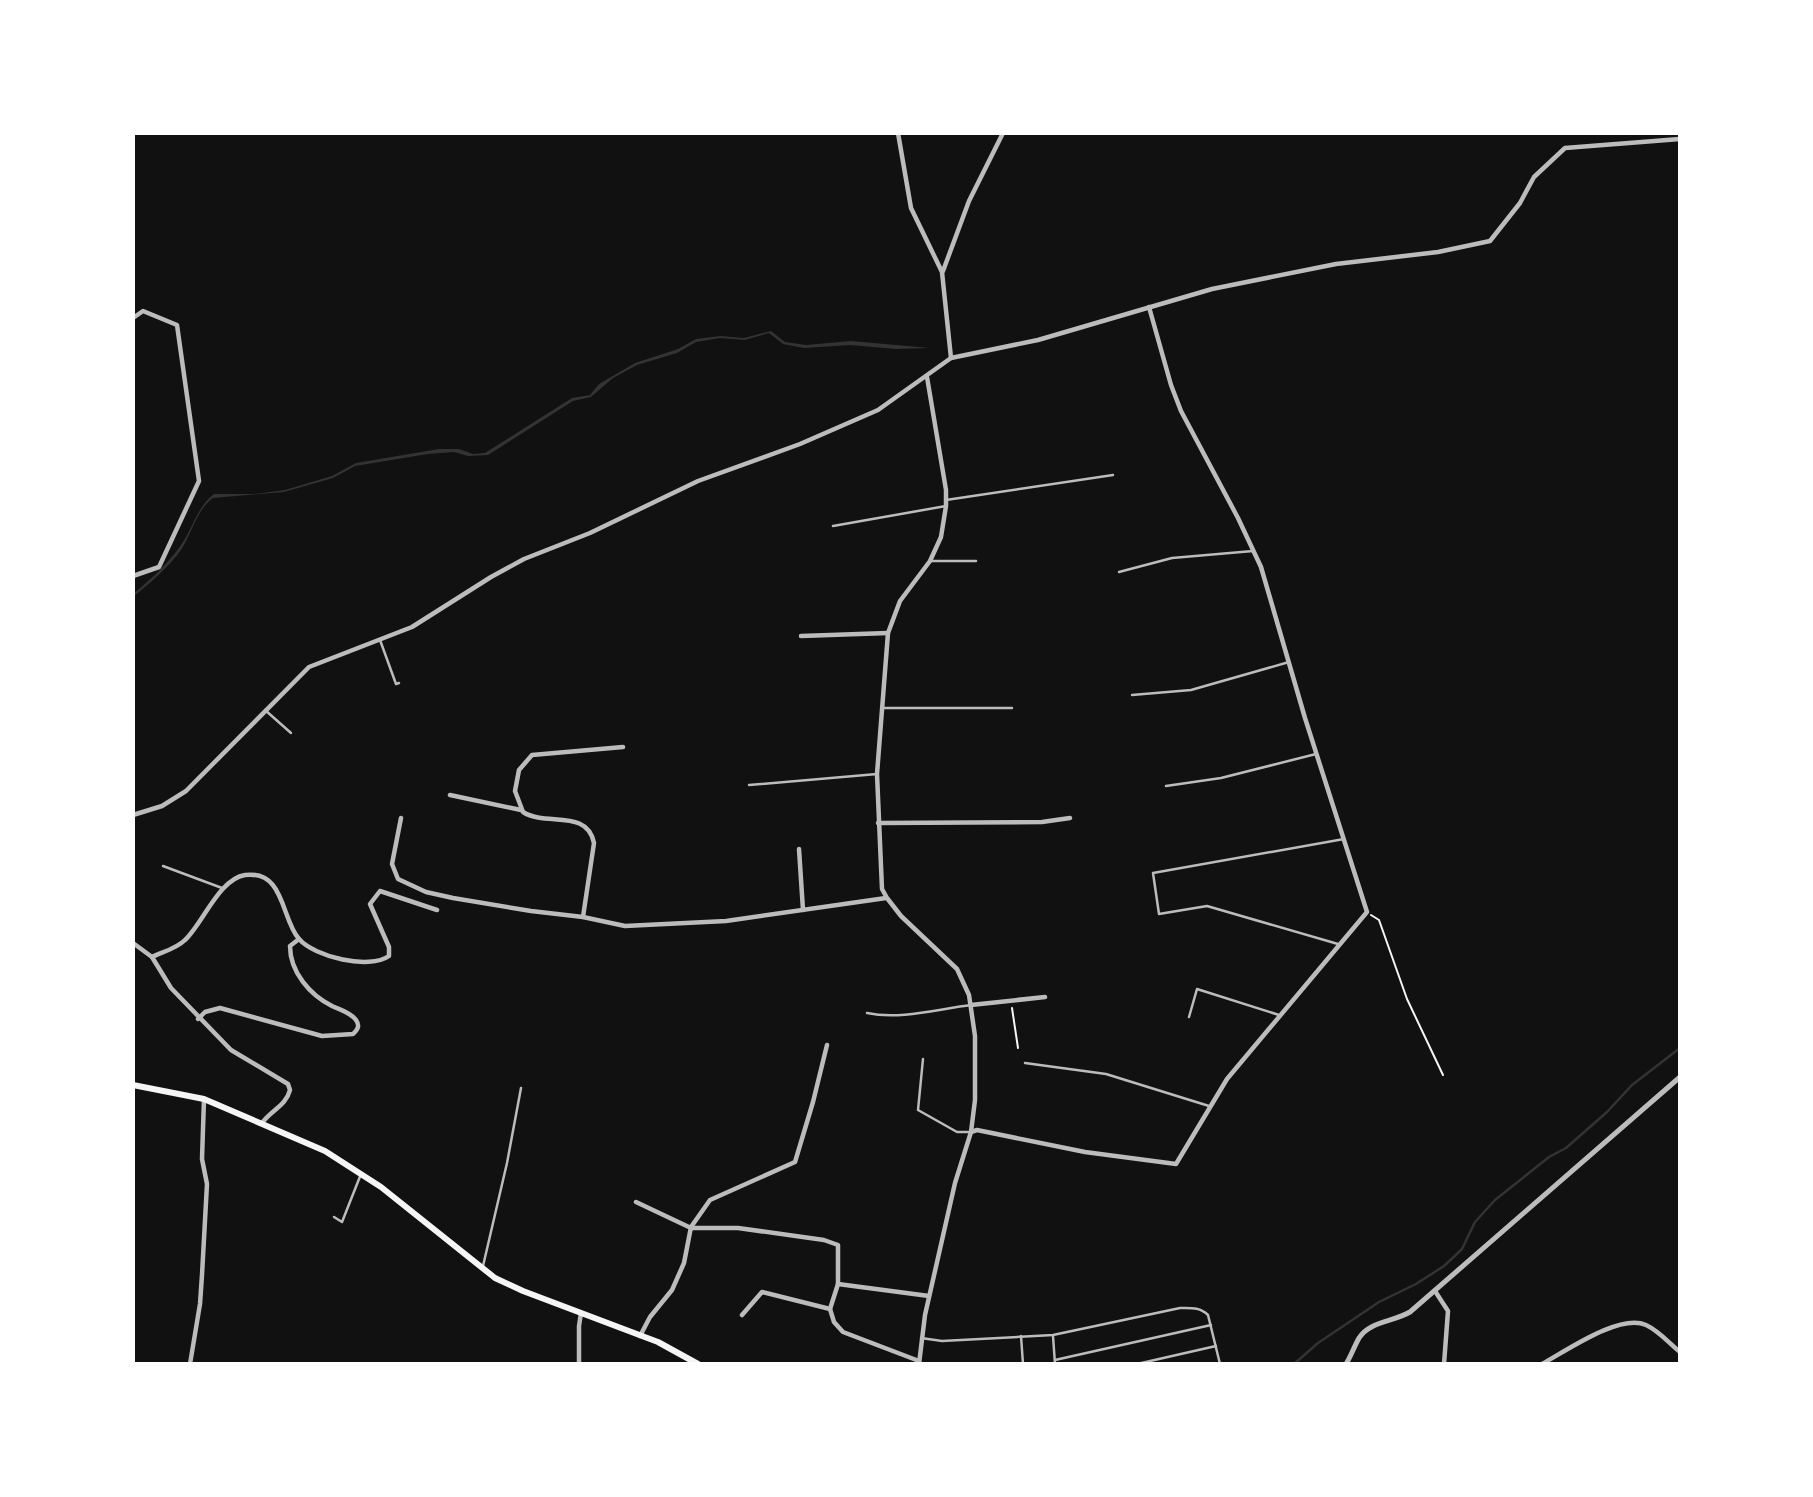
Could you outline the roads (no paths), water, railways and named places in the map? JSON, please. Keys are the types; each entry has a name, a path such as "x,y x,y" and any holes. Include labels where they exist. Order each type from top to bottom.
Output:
{"main road":[{"path":"133,1085 204,1099 325,1151 381,1187 482,1269 523,1291 640,1336 698,1364"}],"street":[{"path":"898,133 911,208 942,272 951,358"},
{"path":"942,272 969,201 1003,133"},
{"path":"133,815 162,806 186,791 309,667 412,627 524,559 590,533 698,481 800,444 878,410 951,358 1038,340 1212,289 1336,264 1438,252 1490,241 1520,203 1534,177 1565,149 1680,139"},
{"path":"971,1132 976,1130 1084,1152 1175,1164 1227,1079 1367,912 1254,551 1181,411 1171,386 1149,307"},
{"path":"133,318 143,312 177,325 199,481 159,567 133,576"},
{"path":"636,1202 691,1228 738,1228 824,1240 838,1245 838,1284 830,1309 834,1322 843,1332 919,1362 929,1296 971,1132 975,1100 975,1036 971,1005 964,982 957,970 901,916 882,889 877,774 888,633 900,601 930,561 941,537 946,503 927,377"},
{"path":"801,636 888,633"},
{"path":"583,917 594,843 592,834 584,825 576,822 527,816 515,791 519,770 532,755 623,747"},
{"path":"450,795 522,810"},
{"path":"401,818 392,864 398,879 426,892 531,911 583,917 625,926 697,924 887,898"},
{"path":"878,823 1042,822 1070,818"},
{"path":"799,849 803,910"},
{"path":"152,957 187,939 223,888 230,881 248,874 265,878 277,890 299,939 340,959 382,961 389,956 389,947 370,904 380,891 438,910"},
{"path":"198,1019 205,1012 220,1008 322,1036 353,1034 358,1024 355,1019 311,991 297,973 290,958 290,946 299,939"},
{"path":"133,943 152,957 171,988 198,1019 231,1050 288,1084 290,1090 286,1102 268,1114 262,1123"},
{"path":"971,1005 1045,997"},
{"path":"640,1336 650,1317 672,1290 684,1263 691,1228 710,1200 795,1162 827,1045"},
{"path":"1346,1364 1366,1330 1376,1324 1398,1319 1435,1291 1680,1077"},
{"path":"191,1364 200,1304 207,1184 202,1159 204,1099"},
{"path":"838,1284 929,1296"},
{"path":"1435,1291 1448,1311 1444,1364"},
{"path":"741,1315 762,1292 830,1309"},
{"path":"579,1364 579,1326 582,1312"},
{"path":"1542,1364 1613,1326 1630,1322 1644,1324 1680,1352"}],"lane":[{"path":"833,526 946,503 1113,475"},
{"path":"1119,572 1172,558 1254,551"},
{"path":"930,561 975,561"},
{"path":"380,640 396,684 399,683"},
{"path":"1132,695 1191,690 1289,662"},
{"path":"882,708 1012,708"},
{"path":"265,710 290,733"},
{"path":"1166,786 1221,778 1318,753"},
{"path":"749,785 877,774"},
{"path":"1339,944 1207,906 1159,914 1153,873 1344,839"},
{"path":"163,866 223,888"},
{"path":"1189,1017 1197,989 1280,1016"},
{"path":"867,1013 908,1013 971,1005"},
{"path":"923,1059 918,1110 957,1132 971,1132"},
{"path":"1025,1063 1106,1074 1209,1106"},
{"path":"482,1269 522,1088"},
{"path":"334,1217 342,1222 361,1174"},
{"path":"921,1338 942,1341 1053,1335 1180,1308 1203,1310 1208,1315 1220,1364"},
{"path":"1053,1335 1055,1362 1211,1325"},
{"path":"1021,1336 1023,1364"},
{"path":"1137,1364 1216,1346"}],"waterway":[{"path":"1294,1364 1318,1343 1379,1302 1416,1284 1444,1266 1462,1249 1475,1222 1495,1200 1549,1157 1566,1148 1607,1112 1632,1085 1680,1048"}]}
